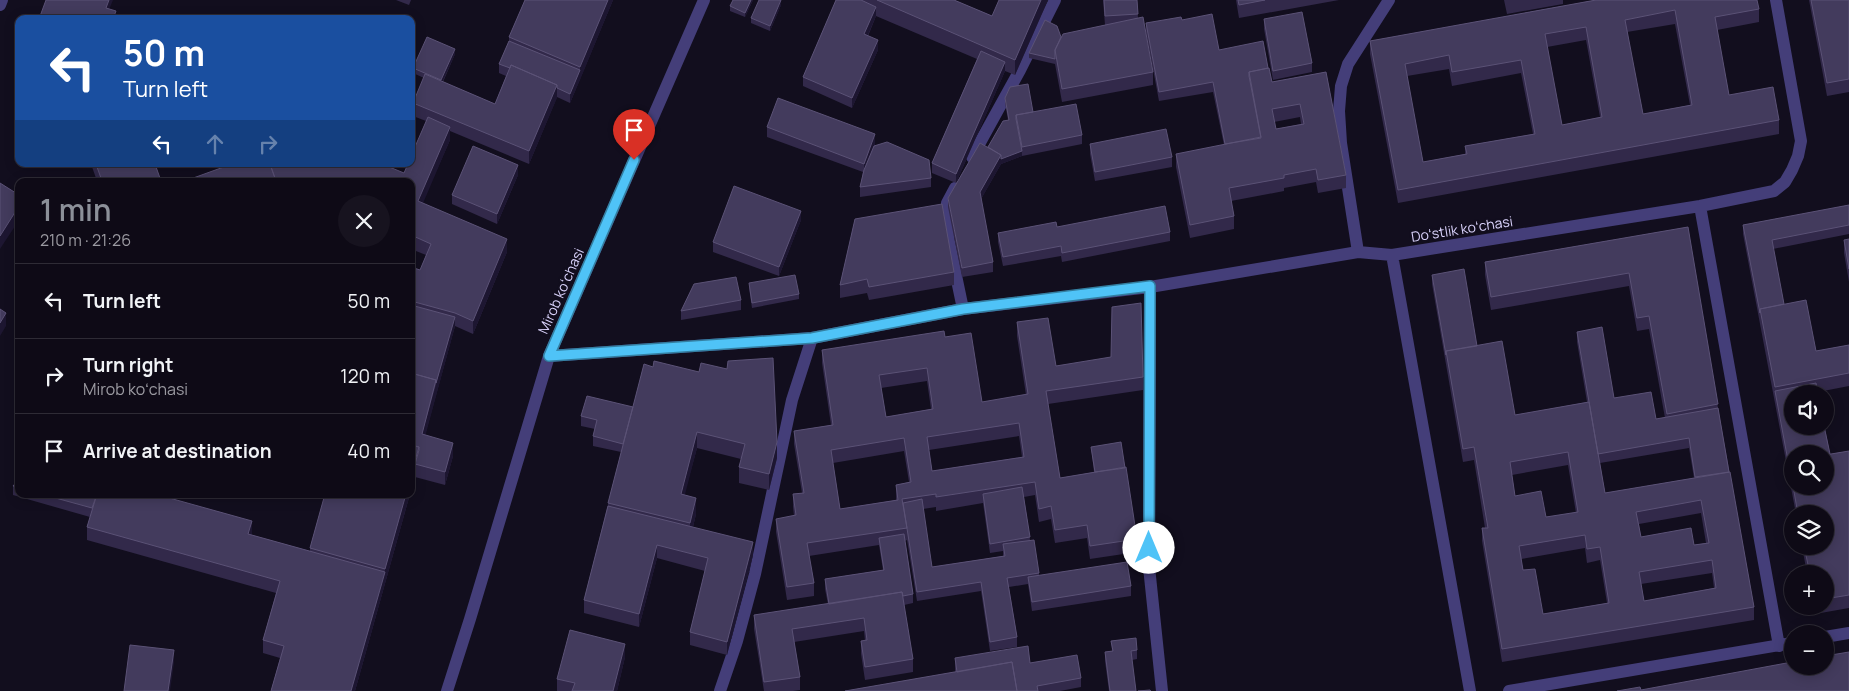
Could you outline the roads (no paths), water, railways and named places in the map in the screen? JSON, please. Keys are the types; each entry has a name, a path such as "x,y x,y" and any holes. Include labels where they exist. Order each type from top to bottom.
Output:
{"street":[{"path":"0,5 2,0"},
{"name":"Mirob koʻchasi","path":"447,691 549,356 704,0"},
{"path":"963,309 948,237 947,203 1020,70 1055,0"},
{"path":"1358,252 1341,143 1340,86 1348,64 1390,0"},
{"name":"Doʻstlik koʻchasi","path":"549,356 812,338 963,309 1150,286 1358,252 1392,255 1700,206 1774,191 1785,182 1798,156 1801,141 1776,0"},
{"path":"1700,206 1779,646"},
{"path":"1392,255 1470,691"},
{"path":"1150,286 1149,567 1162,691"},
{"path":"720,691 737,641 755,574 792,400 812,338"},
{"path":"1834,636 1849,633"},
{"path":"1509,691 1784,645"}]}
